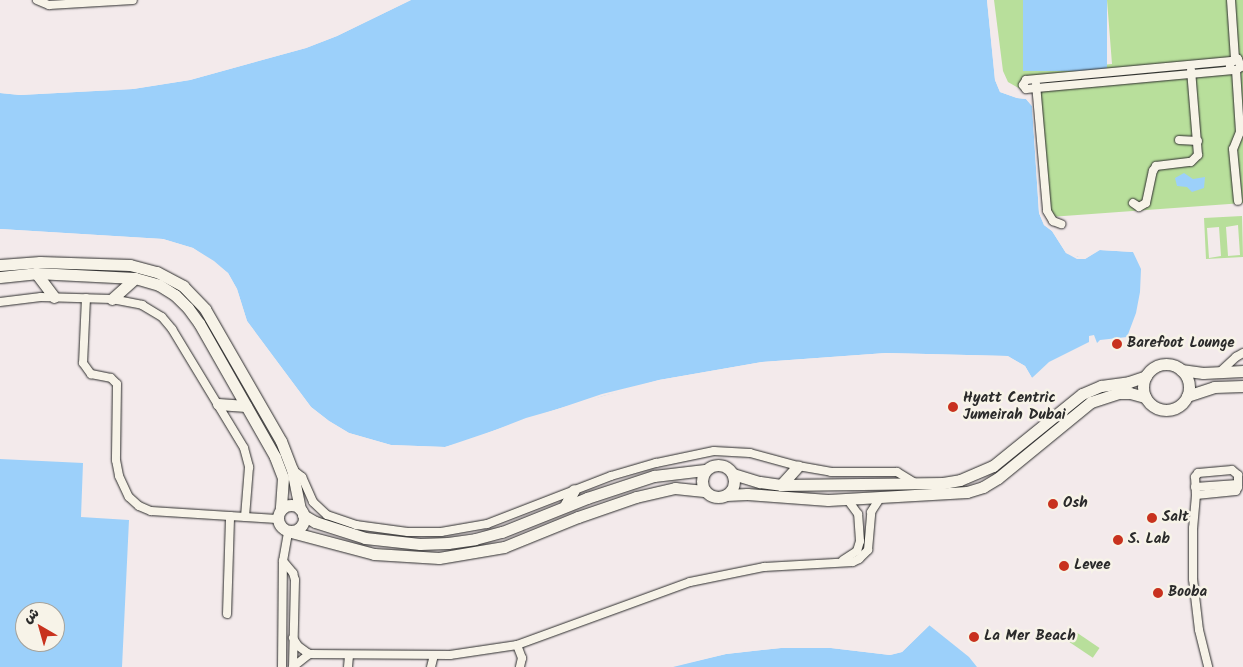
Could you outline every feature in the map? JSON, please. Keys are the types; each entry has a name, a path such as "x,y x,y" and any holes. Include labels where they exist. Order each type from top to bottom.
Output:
{"street":[{"path":"37,0 45,5 133,0"},
{"path":"45,0 54,5"},
{"path":"1231,0 1240,129 1233,149 1238,201"},
{"path":"1061,224 1053,220 1047,211 1036,84 1237,65"},
{"path":"1133,203 1139,207 1146,203 1156,166 1194,160 1198,155 1191,69"},
{"path":"1179,140 1198,141"},
{"path":"0,265 40,262 130,265 157,272 183,286 205,309 281,441 292,469 302,512 301,526 290,532 284,561 282,667"},
{"path":"0,277 36,273 134,278 158,285 175,295 188,308 278,464 283,485 279,514 282,529 374,554 439,558 504,547 585,514 636,497 675,488 704,491 714,497 747,494 782,498 847,499 955,494 977,490 998,478 1091,402 1119,393 1130,393 1145,397 1155,407 1165,410 1176,408 1187,396 1214,387 1243,386"},
{"path":"36,273 54,297"},
{"path":"112,299 134,278"},
{"path":"0,302 54,297 112,299 142,305 168,322 244,448 248,461 245,517"},
{"path":"86,298 82,358 85,367 91,374 111,378 117,384 116,460 119,476 129,497 139,506 151,511 245,517 279,514 291,505 321,525 365,538 392,542 439,543 489,536 565,506 654,476 705,470"},
{"path":"1222,371 1236,357 1243,353"},
{"path":"733,474 760,482 781,485 943,483 982,472 993,466 1082,394 1101,386 1130,382 1146,376 1156,367 1162,365 1196,373 1243,370"},
{"path":"1181,370 1188,382 1187,396"},
{"path":"1145,397 1143,386 1146,376"},
{"path":"218,404 246,406"},
{"path":"292,469 302,477 313,502 327,515 364,526 400,532 441,532 487,524 574,490 641,467 714,451 750,453 798,466 831,472 897,472 915,483"},
{"path":"704,491 701,478 705,470 712,465 720,464 728,467 733,474 734,486 726,495"},
{"path":"781,485 798,466"},
{"path":"1195,491 1233,492 1237,489 1240,480 1237,472 1232,470 1201,472 1195,477 1193,579 1199,630 1206,651 1208,667"},
{"path":"565,506 574,490"},
{"path":"293,638 298,646 309,654 434,655 472,653 517,644 690,582 764,567 860,559 868,550 871,512 880,498"},
{"path":"840,562 853,555 860,541 858,514 847,499"},
{"path":"227,614 230,516"},
{"path":"284,561 293,573 295,580 293,667"},
{"path":"517,644 522,658 520,667"},
{"path":"293,667 309,654"},
{"path":"348,667 349,655"},
{"path":"431,667 434,655"}],"green space":[{"path":"994,0 1023,0 1029,71 1112,64 1107,0 1243,0 1243,203 1050,217 1038,92 1022,90 1008,82 1003,71"},
{"path":"1242,216 1243,257 1206,259 1204,218","holes":["1238,225 1240,255 1228,256 1226,227","1219,227 1221,256 1209,258 1207,228"]},
{"path":"1073,630 1100,648 1093,658 1066,640"}],"water":[{"path":"411,0 987,0 995,80 1000,92 1026,99 1032,106 1039,213 1044,225 1052,231 1066,253 1085,259 1099,250 1133,252 1141,269 1140,292 1136,313 1127,337 1100,340 1097,343 1094,335 1089,336 1089,342 1049,362 1032,378 1025,366 1007,356 886,353 762,362 659,380 526,418 470,440 445,447 391,445 349,433 311,407 247,321 237,289 228,273 193,248 163,239 0,229 0,93 20,95 133,89 190,80 306,48 337,36"},
{"path":"1023,0 1107,0 1107,71 1023,71"},
{"path":"1184,173 1193,179 1205,177 1204,188 1192,192 1187,187 1177,186 1175,178"},
{"path":"0,459 83,463 81,517 129,520 122,667 0,667"},
{"path":"929,625 969,657 977,667 673,667 726,654 781,648 831,648 890,655 902,652"}],"pier":[{"path":"406,0 411,0 337,36 306,48 190,80 133,89 20,95 0,93 0,90 20,92 133,86 189,78 305,46 336,34"},
{"path":"987,0 989,0 997,80 1002,90 1028,96 1035,105 1041,212 1046,223 1054,229 1068,251 1078,257 1084,256 1099,247 1134,249 1137,254 1133,252 1100,250 1085,259 1077,259 1066,253 1052,231 1044,225 1039,213 1032,106 1026,99 1000,92 995,80"},
{"path":"0,229 163,239 193,248 214,261 228,273 237,289 247,321 311,407 349,433 391,445 445,447 602,394 659,380 762,362 886,353 1008,356 1025,366 1032,378 1044,370 1032,381 1024,368 1007,359 886,355 762,364 660,382 603,396 445,450 390,447 348,435 328,423 310,408 245,323 235,290 226,275 213,263 192,250 162,241 0,231"},
{"path":"930,622 932,623 902,652 890,655 831,648 781,648 726,654 670,667 690,658 726,651 781,645 831,645 890,652 900,650"}],"place":[{"name":"Barefoot Lounge","path":"1117,344"},
{"name":"Hyatt Centric Jumeirah Dubai","path":"953,407"},
{"name":"Osh","path":"1053,504"},
{"name":"Salt","path":"1152,518"},
{"name":"S. Lab","path":"1118,540"},
{"name":"Levee","path":"1064,566"},
{"name":"Booba","path":"1158,593"},
{"name":"La Mer Beach","path":"974,637"}]}
